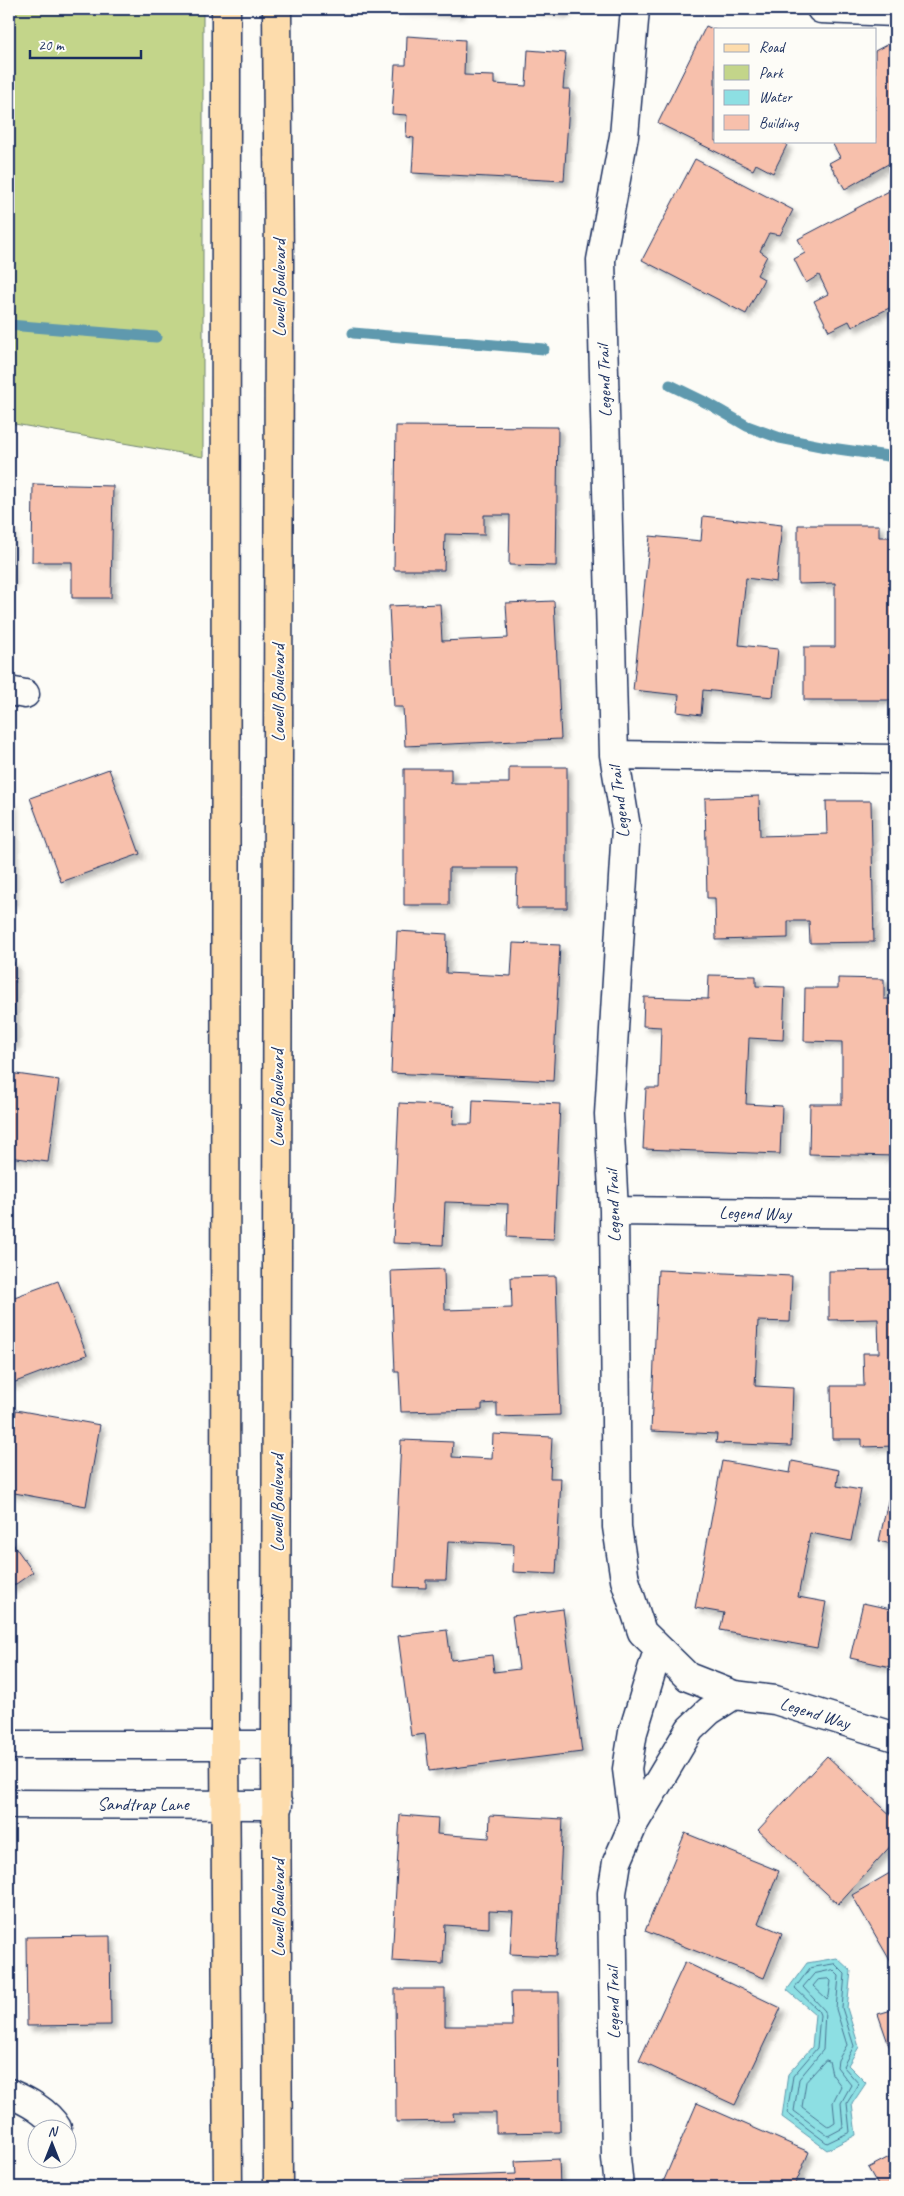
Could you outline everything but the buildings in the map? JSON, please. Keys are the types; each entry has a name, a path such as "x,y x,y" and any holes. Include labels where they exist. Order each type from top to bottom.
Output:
{"main road":[{"path":"226,9 225,1745 228,2187"},
{"name":"Lowell Boulevard","path":"278,9 276,1745 278,1805 278,2187"}],"street":[{"name":"Legend Trail","path":"634,9 624,136 601,260 614,755 626,827 609,1114 614,1211 617,1527 625,1580 642,1632 658,1650 688,1677 734,1695"},
{"path":"821,9 895,12"},
{"name":"Legend Trail","path":"614,755 895,759"},
{"name":"Legend Way","path":"614,1211 895,1214"},
{"path":"634,1823 627,1769 633,1732 658,1650"},
{"name":"Legend Trail","path":"619,2187 616,2158 612,1892 617,1862 634,1823 690,1729 709,1711 734,1695"},
{"name":"Legend Way","path":"734,1695 775,1700 895,1737"},
{"path":"9,1745 276,1745"},
{"name":"Sandtrap Lane","path":"9,1804 278,1805"},
{"path":"9,2093 25,2100 51,2118"}],"green space":[{"path":"9,9 203,9 203,457 9,423"}],"water":[{"path":"837,1958 851,1971 847,2008 859,2047 848,2065 866,2083 852,2104 856,2135 827,2150 782,2117 788,2074 812,2047 815,2014 787,1990 807,1963"}],"waterway":[{"path":"9,325 156,337"},
{"path":"353,333 544,349"},
{"path":"670,385 709,404 747,426 780,438 831,448 895,457"}]}
